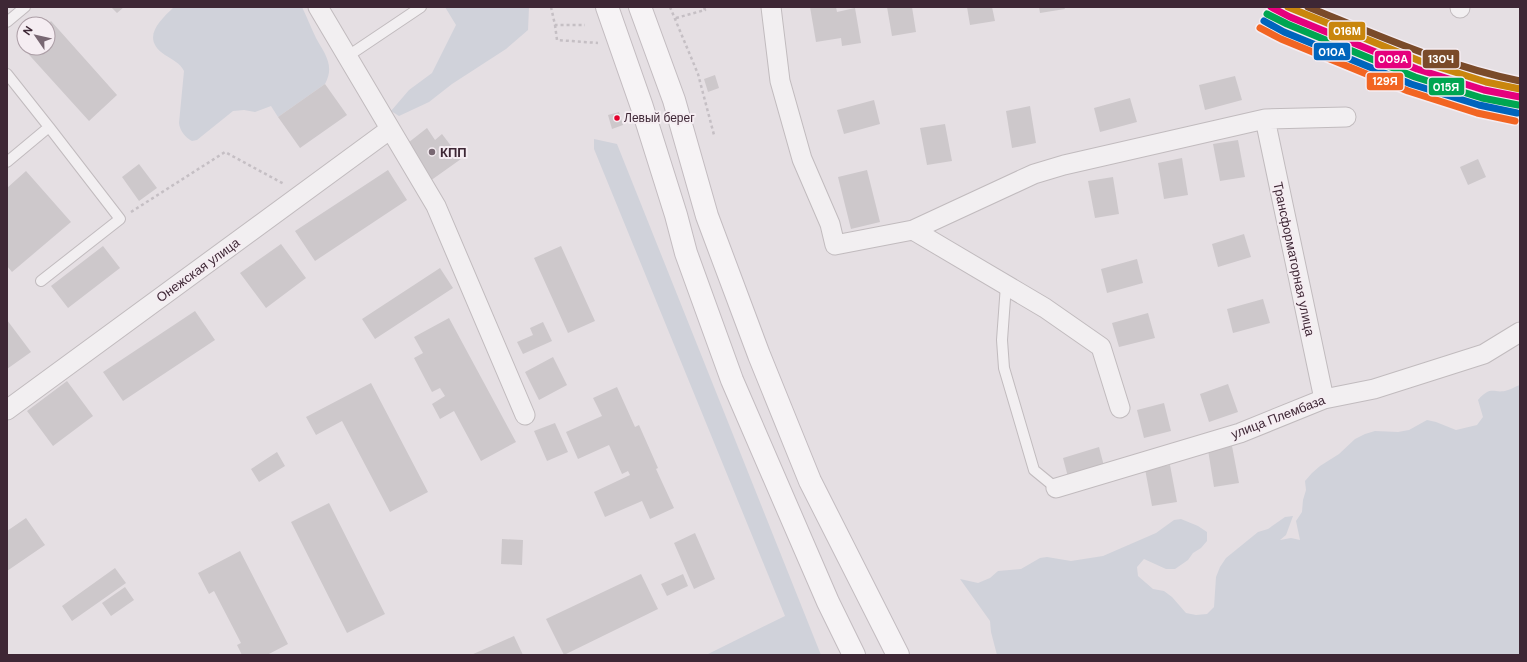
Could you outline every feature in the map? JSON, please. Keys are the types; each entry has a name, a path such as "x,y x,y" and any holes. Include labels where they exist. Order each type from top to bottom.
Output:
{"main road":[{"path":"607,7 644,114 676,215 686,253 732,380 828,602 854,655"},
{"path":"640,7 674,100 707,216 759,355 810,481 898,655"}],"street":[{"path":"318,7 348,56 389,130 436,206 525,415"},
{"path":"771,7 780,81 802,159 830,224 835,244 914,230 1034,174 1064,165 1265,120 1346,117"},
{"name":"Трансформаторная улица","path":"1265,120 1324,399"},
{"name":"Онежская улица","path":"7,410 389,130"},
{"path":"914,230 1044,308 1101,347 1120,408"},
{"name":"улица Плембаза","path":"1056,488 1240,433 1324,399 1374,389 1484,354 1520,332"}],"lane":[{"path":"7,22 25,7"},
{"path":"348,56 421,7"},
{"path":"7,74 120,219 41,281"},
{"path":"7,162 49,127"},
{"path":"1006,285 1002,340 1004,368 1034,470 1056,488"}],"path":[{"path":"551,7 558,40 599,43"},
{"path":"670,7 676,18 698,74 714,135"},
{"path":"676,18 705,10 704,7"},
{"path":"555,26 585,25"},
{"path":"120,219 225,152 302,194"}],"shaded area":[{"path":"174,7 302,7 328,60 328,78 325,84 278,117 271,106 255,112 244,110 233,111 197,140 192,141 183,134 179,123 184,71 178,64 158,49 154,43 153,37 154,31 162,19"},
{"path":"445,7 529,7 528,30 506,49 452,84 429,102 399,116 391,111 409,90 432,73 456,25"},
{"path":"594,139 617,144 821,655 706,655 785,616 594,149"},
{"path":"1520,385 1520,655 997,655 991,632 990,621 960,579 978,583 990,578 998,571 1021,569 1040,558 1047,557 1071,561 1103,556 1156,533 1174,520 1181,519 1198,526 1207,532 1207,541 1201,548 1193,553 1188,560 1175,569 1166,569 1144,559 1137,567 1138,576 1153,589 1164,591 1172,597 1186,613 1196,615 1207,614 1214,607 1216,577 1220,567 1226,558 1258,532 1268,529 1285,517 1293,516 1286,535 1280,540 1291,538 1300,540 1296,521 1302,512 1306,490 1305,481 1320,466 1339,454 1355,439 1375,431 1398,432 1409,430 1427,420 1456,430 1477,425 1483,417 1478,400 1483,395 1490,391 1510,390"}],"building":[{"path":"111,7 124,7 117,13"},
{"path":"810,7 836,7 837,12 855,8 861,43 842,46 841,38 816,42"},
{"path":"887,7 912,7 916,32 892,36"},
{"path":"967,7 992,7 995,21 970,25"},
{"path":"1039,7 1064,7 1065,9 1040,13"},
{"path":"56,27 117,95 89,121 30,56 56,56"},
{"path":"715,75 719,88 708,92 704,79"},
{"path":"1235,76 1242,100 1205,110 1199,85"},
{"path":"325,84 347,115 300,148 278,117"},
{"path":"1130,98 1137,122 1100,132 1094,108"},
{"path":"874,100 880,124 844,134 837,110"},
{"path":"1030,106 1036,143 1012,148 1006,111"},
{"path":"619,112 623,125 612,129 608,115"},
{"path":"945,124 952,161 927,165 920,128"},
{"name":"КПП","path":"427,128 435,140 442,134 461,159 430,181 404,146"},
{"path":"1238,140 1245,177 1220,181 1213,144"},
{"path":"1182,158 1188,195 1164,199 1158,163"},
{"path":"1478,159 1486,177 1468,185 1460,167"},
{"path":"139,164 157,188 139,201 122,177"},
{"path":"388,170 407,200 315,261 295,231"},
{"path":"867,170 880,222 851,229 838,177"},
{"path":"26,171 71,222 12,272 7,266 7,188"},
{"path":"1113,177 1119,214 1095,218 1088,181"},
{"path":"1244,234 1251,257 1218,267 1212,244"},
{"path":"281,244 306,278 266,308 240,273"},
{"path":"103,246 120,268 68,308 51,286"},
{"path":"561,246 595,321 568,333 534,258"},
{"path":"1137,259 1143,283 1107,293 1101,269"},
{"path":"440,268 453,288 375,339 362,319"},
{"path":"1263,299 1270,323 1233,333 1227,309"},
{"path":"195,311 215,340 123,401 103,372"},
{"path":"1148,313 1155,338 1119,347 1112,323"},
{"path":"449,318 516,442 481,461 454,411 440,419 432,404 445,396 440,388 432,392 414,358 423,353 414,337"},
{"path":"7,320 31,352 7,369"},
{"path":"543,322 552,341 523,354 517,342 533,335 530,328"},
{"path":"553,357 567,385 539,400 525,372"},
{"path":"67,381 93,416 53,446 27,411"},
{"path":"371,383 428,492 390,512 342,421 316,435 306,417"},
{"path":"1228,384 1238,412 1209,422 1200,394"},
{"path":"617,387 635,427 639,425 658,468 656,469 674,508 650,519 642,501 605,517 594,492 630,475 628,471 622,474 609,445 578,459 566,432 602,416 593,398"},
{"path":"1164,403 1171,431 1144,438 1137,410"},
{"path":"555,423 568,452 547,461 534,431"},
{"path":"1232,446 1239,483 1214,487 1208,450"},
{"path":"1099,447 1104,466 1068,477 1063,458"},
{"path":"277,452 285,466 259,482 251,469"},
{"path":"1170,465 1177,502 1152,506 1145,469"},
{"path":"329,503 385,614 347,633 291,522"},
{"path":"26,518 45,545 7,571 7,531"},
{"path":"695,533 715,579 694,589 674,543"},
{"path":"502,539 523,540 522,565 501,564"},
{"path":"240,551 288,644 267,655 242,655 237,645 241,643 214,591 209,594 198,573"},
{"path":"115,568 126,583 72,621 62,606"},
{"path":"641,574 658,609 564,655 546,619"},
{"path":"683,574 688,586 667,596 661,584"},
{"path":"125,587 134,600 111,616 102,603"},
{"path":"514,636 523,655 471,655"}],"transit line":[{"name":"009А","path":"1271,7 1290,17 1417,69 1484,90 1520,97"},
{"name":"016М","path":"1288,7 1420,61 1486,82 1520,89"},
{"name":"130Ч","path":"1308,7 1412,49 1465,67 1520,81"},
{"name":"015Я","path":"1267,14 1287,24 1415,77 1482,98 1518,105"},
{"name":"010А","path":"1264,21 1284,32 1411,84 1479,105 1517,113"},
{"name":"129Я","path":"1260,28 1281,39 1408,91 1477,113 1515,121"}],"place":[{"name":"Левый берег","path":"617,118"},
{"name":"КПП","path":"432,152"}]}
